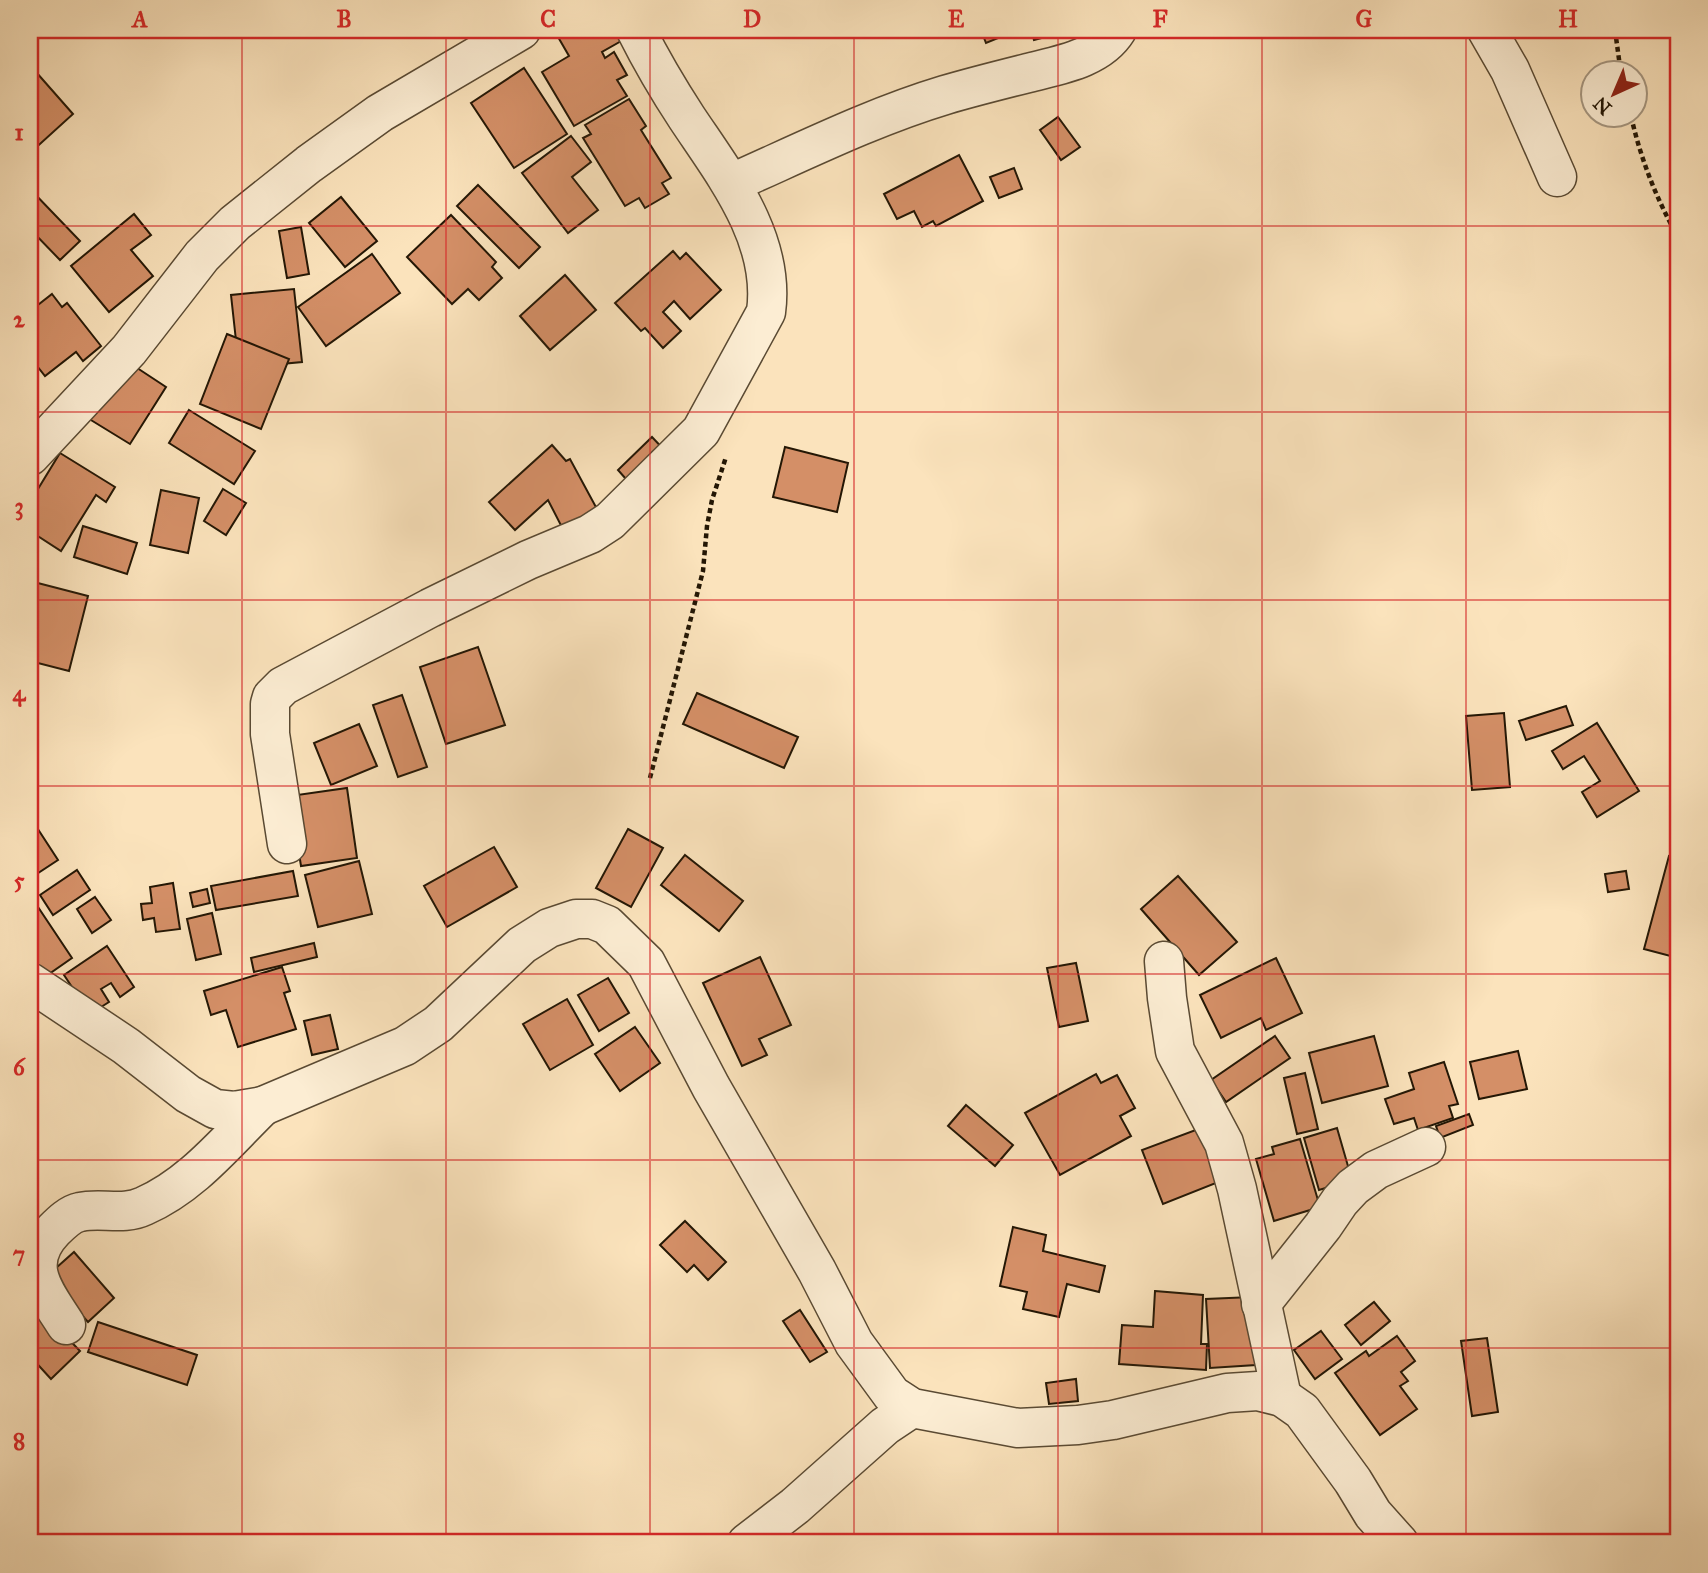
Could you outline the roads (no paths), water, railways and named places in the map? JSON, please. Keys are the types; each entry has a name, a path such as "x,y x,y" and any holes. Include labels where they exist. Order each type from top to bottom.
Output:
{"street":[{"path":"30,456 129,350 202,256 235,223 309,164 380,113 521,30"},
{"path":"287,844 270,734 270,704 276,692 430,608 528,560 590,534 610,521 701,431 759,329 766,312 769,293 760,245 732,183 653,65 636,30"},
{"path":"732,183 841,134 944,95 1052,67 1087,55 1108,43 1117,30"},
{"path":"1487,30 1510,70 1557,177"},
{"path":"30,982 126,1046 188,1094 215,1109 234,1111 263,1106 405,1046 438,1024 522,945 549,928 576,919 592,919 607,925 646,963 711,1087 817,1271 854,1343 892,1395 912,1408 1018,1428 1113,1420 1227,1393 1258,1391 1282,1396 1302,1411 1353,1481 1373,1514 1399,1543"},
{"path":"1164,961 1175,1051 1224,1143 1237,1189 1282,1396"},
{"path":"66,1325 40,1283 36,1262 44,1241 64,1222 80,1212 120,1212 143,1207 187,1181 263,1106"},
{"path":"1261,1304 1353,1187 1376,1170 1426,1147"},
{"path":"747,1543 796,1506 885,1426 912,1408"}]}
